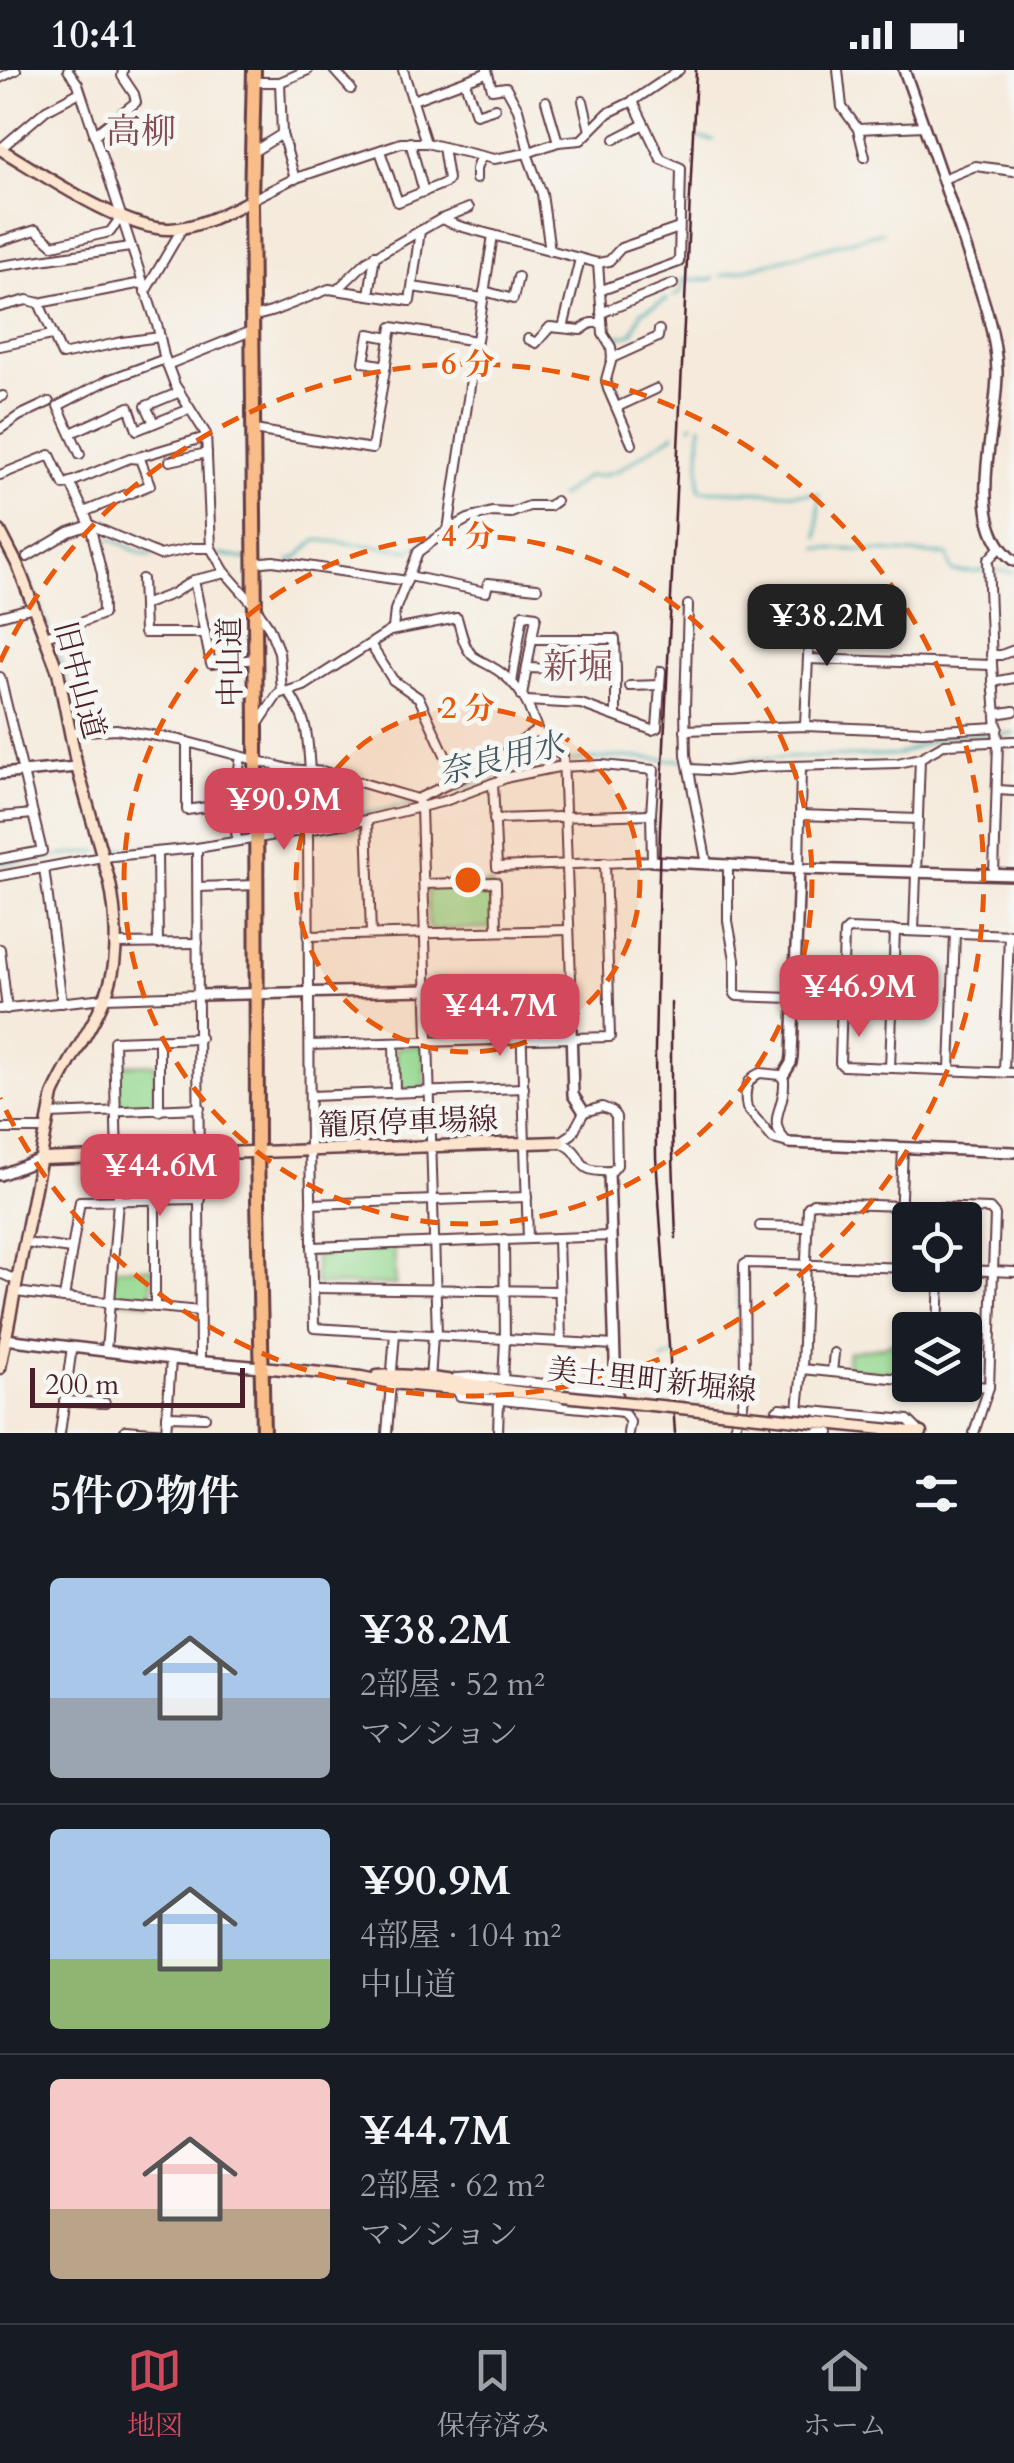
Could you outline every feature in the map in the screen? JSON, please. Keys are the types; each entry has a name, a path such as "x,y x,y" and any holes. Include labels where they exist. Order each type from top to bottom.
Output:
{"highway":[{"name":"中山道","path":"254,76 251,200 257,1152 263,1433"}],"main road":[{"path":"0,149 121,217 147,227 183,227 214,218 251,200"},
{"name":"旧中山道","path":"0,531 18,566 58,672 77,767 114,900 114,966 105,998 63,1072 48,1114 0,1368"},
{"name":"籠原停車場線","path":"41,1159 560,1142"},
{"name":"美土里町新堀線","path":"262,1367 918,1433"}],"street":[{"path":"0,78 16,70"},
{"path":"94,136 136,102 122,76 123,70"},
{"path":"254,76 280,82 308,70"},
{"path":"334,70 351,89"},
{"path":"403,70 426,143"},
{"path":"251,200 295,179 401,142 426,143 494,159 581,140 608,114 680,70"},
{"path":"838,70 842,107 858,129 864,157"},
{"path":"904,70 980,288 997,366 986,497 988,522 999,548 1014,561"},
{"path":"84,72 71,74 166,362 206,437 211,548 274,637 285,692 303,714 310,771"},
{"path":"412,100 486,72 492,89 506,88 518,109 527,152 542,194 550,251"},
{"path":"280,82 282,134 295,179"},
{"path":"465,82 476,114 495,108"},
{"path":"0,149 46,110 80,92"},
{"path":"546,101 558,142"},
{"path":"583,101 590,130"},
{"path":"599,291 679,262 681,168 660,159 632,101"},
{"path":"614,139 644,124"},
{"path":"858,129 924,126"},
{"path":"252,152 282,134"},
{"path":"410,142 424,192"},
{"path":"380,151 398,202 445,183 448,179 444,147"},
{"path":"476,179 481,156"},
{"path":"943,179 975,166 1014,170"},
{"path":"336,290 376,256 441,219 469,208"},
{"path":"0,240 36,230 52,246 110,232 121,217"},
{"path":"441,219 598,264 610,262 622,248 679,228"},
{"path":"0,307 26,300 39,302 144,288 183,227"},
{"path":"80,454 58,406 108,380 166,362 329,289 410,301 420,231"},
{"path":"448,530 493,235"},
{"path":"0,266 130,248"},
{"path":"369,295 376,256"},
{"path":"563,328 580,259"},
{"path":"598,264 603,334 612,358 606,380 632,444"},
{"path":"413,287 513,299 518,277"},
{"path":"528,339 536,343 550,327 581,330 673,284"},
{"path":"39,302 62,356 160,337"},
{"path":"254,430 372,449 392,327 476,341"},
{"path":"612,358 658,336 658,330"},
{"path":"386,366 364,362 368,334 390,338"},
{"path":"0,346 52,336"},
{"path":"616,407 656,389"},
{"path":"154,423 146,406 180,392"},
{"path":"0,429 49,402"},
{"path":"71,432 128,407 137,430 190,409"},
{"path":"134,458 206,437"},
{"path":"170,461 207,453"},
{"path":"0,476 50,455 64,484 130,458 140,459 150,485 84,512"},
{"path":"46,636 103,614 102,574 90,526 70,482"},
{"path":"394,629 395,610 418,552 468,519 529,506 549,506 556,501"},
{"path":"27,557 68,532 90,526 160,555 211,548"},
{"path":"994,874 998,727 988,560 999,548"},
{"path":"254,563 274,561 486,592 488,584 537,588"},
{"path":"143,606 194,580 226,573"},
{"path":"142,579 144,633 205,633"},
{"path":"194,580 211,664 255,659"},
{"path":"688,605 686,755 706,864"},
{"path":"0,616 34,607"},
{"path":"806,726 810,610"},
{"path":"512,683 523,614 536,616 524,698"},
{"path":"256,726 278,694 304,686 394,629 457,618 472,655 512,683 524,698 536,731 564,762 573,1095 584,1112"},
{"path":"533,639 615,639 616,716"},
{"path":"370,644 394,680 418,698 460,778"},
{"path":"808,659 992,660 1014,650"},
{"path":"528,668 616,671"},
{"path":"524,698 581,704 652,730 657,728 661,671"},
{"path":"0,677 42,851 0,859"},
{"path":"994,682 1014,678"},
{"path":"630,686 660,685"},
{"path":"996,714 1014,711"},
{"path":"685,730 806,726 923,731 998,727"},
{"path":"71,732 116,729 187,742 290,769 325,772 419,803 445,801 564,762 654,770 652,860"},
{"path":"0,876 100,852 157,854 197,848 236,834 308,831 367,820 419,803 484,767 536,731"},
{"path":"689,768 726,772 757,767 881,765 920,758 946,744 1014,741"},
{"path":"187,742 188,810 233,803"},
{"path":"236,834 233,803 241,757"},
{"path":"914,931 920,758"},
{"path":"788,1143 778,1133 776,1124 784,1098 783,1076 792,1056 801,766"},
{"path":"0,774 77,767"},
{"path":"492,784 498,931"},
{"path":"998,790 1014,792"},
{"path":"419,803 437,1289 430,1383 476,1377 500,1390 623,1412"},
{"path":"0,817 33,814"},
{"path":"494,819 651,814"},
{"path":"800,816 918,819"},
{"path":"367,820 371,934"},
{"path":"308,831 314,1328 614,1345"},
{"path":"197,848 200,1362"},
{"path":"157,854 158,944"},
{"path":"497,867 652,860 1014,875"},
{"path":"310,1045 610,1037 606,862"},
{"path":"728,865 728,922 735,959 735,994 842,1000"},
{"path":"44,868 62,1002"},
{"path":"424,884 496,882"},
{"path":"198,887 256,885"},
{"path":"848,929 914,931 1012,935 1009,1072 841,1064 844,933 848,929"},
{"path":"309,936 569,930"},
{"path":"890,1068 895,930"},
{"path":"950,1070 955,932"},
{"path":"114,944 198,943"},
{"path":"0,949 3,1009 105,998 568,988"},
{"path":"520,988 528,1238"},
{"path":"106,1351 118,1201 114,1040 200,1038"},
{"path":"159,1040 159,1111"},
{"path":"394,1043 395,1092"},
{"path":"783,1076 760,1073 752,1077 746,1085 746,1103 750,1114 773,1138 788,1143 1014,1152"},
{"path":"310,1096 524,1088"},
{"path":"602,1106 616,1116 615,1170 586,1169 574,1149 560,1142 572,1134 584,1112 602,1106"},
{"path":"48,1114 200,1108"},
{"path":"0,1129 46,1129"},
{"path":"900,1202 903,1148"},
{"path":"0,1175 41,1159"},
{"path":"609,1172 616,1392 630,1422 628,1433"},
{"path":"311,1204 527,1196"},
{"path":"64,1298 80,1202 200,1199"},
{"path":"155,1307 156,1200"},
{"path":"798,1410 808,1207 813,1202 892,1206"},
{"path":"974,1433 989,1387 994,1214 982,1209"},
{"path":"760,1226 807,1227"},
{"path":"312,1247 611,1236"},
{"path":"558,1238 561,1341"},
{"path":"498,1433 506,1340 504,1239"},
{"path":"25,1243 72,1250"},
{"path":"732,1433 744,1404 744,1264 892,1268"},
{"path":"982,1271 1014,1272"},
{"path":"0,1274 17,1286 64,1298 200,1312"},
{"path":"313,1288 559,1291"},
{"path":"388,1433 395,1333"},
{"path":"3,1338 262,1367"},
{"path":"60,1433 72,1348"},
{"path":"832,1372 834,1353"},
{"path":"125,1430 166,1433 171,1359"},
{"path":"802,1369 892,1378"},
{"path":"982,1386 989,1387"},
{"path":"500,1390 616,1392"},
{"path":"64,1401 105,1403"},
{"path":"830,1433 778,1428 777,1410 908,1420 918,1433"},
{"path":"740,1415 776,1418"},
{"path":"167,1416 205,1417"}],"green space":[{"path":"491,884 494,926 430,930 429,886"},
{"path":"421,1046 425,1086 401,1090 397,1087 396,1049"},
{"path":"155,1064 155,1106 120,1108 117,1065"},
{"path":"394,1246 396,1285 315,1282 317,1249"},
{"path":"115,1268 152,1268 152,1302 115,1300"},
{"path":"892,1343 892,1374 846,1369 848,1352"}],"waterway":[{"path":"701,138 714,140"},
{"path":"721,276 882,232"},
{"path":"674,296 681,292 683,279 714,278"},
{"path":"609,336 633,333 641,312 668,299"},
{"path":"701,425 699,490 819,494 818,537"},
{"path":"559,497 587,476 619,470 674,434"},
{"path":"110,538 153,556"},
{"path":"290,560 317,540 411,550 431,538"},
{"path":"818,548 947,555 952,571 1014,572"},
{"path":"220,555 247,559"},
{"path":"29,580 58,653 77,729"},
{"name":"奈良用水","path":"1001,734 1014,734"},
{"name":"奈良用水","path":"690,761 897,755 946,735 993,735"},
{"path":"79,736 88,788"},
{"name":"奈良用水","path":"422,802 512,772 566,761 621,757 682,760"},
{"name":"奈良用水","path":"259,829 300,826 414,804"},
{"name":"奈良用水","path":"106,850 198,843 232,834"},
{"name":"奈良用水","path":"0,864 98,851"},
{"path":"737,1351 741,1348 738,1268"},
{"path":"662,1360 674,1355"},
{"path":"648,1389 652,1379"}],"railway":[{"path":"675,1433 656,1157 655,1050 660,829 696,70"},
{"path":"671,1003 676,1238"}],"district":[{"name":"高柳","path":"141,131"},
{"name":"新堀","path":"578,666"}]}
